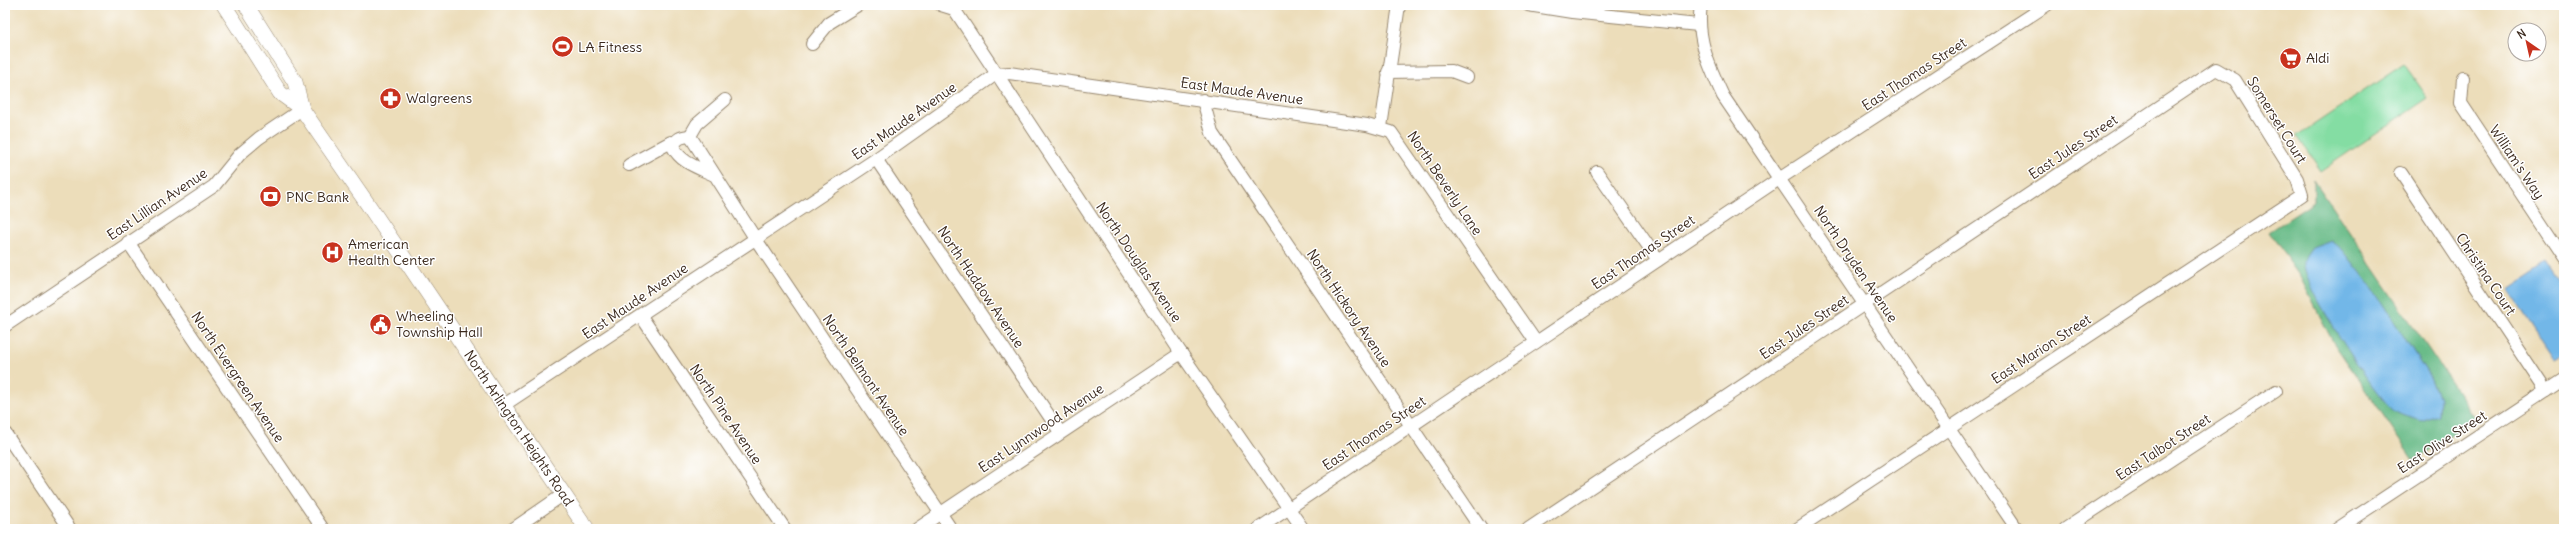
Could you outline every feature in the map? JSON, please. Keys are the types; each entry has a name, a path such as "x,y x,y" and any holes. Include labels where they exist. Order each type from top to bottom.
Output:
{"main road":[{"name":"North Arlington Heights Road","path":"224,5 280,93 302,109 587,529"},
{"name":"North Arlington Heights Road","path":"246,5 295,82 302,109"}],"street":[{"path":"812,44 829,23 858,5"},
{"path":"941,5 954,7"},
{"path":"1380,127 1399,5"},
{"path":"1528,5 1572,12 1698,25"},
{"name":"North Dryden Avenue","path":"1701,5 1698,25 1712,72 1723,96 2017,529"},
{"name":"East Thomas Street","path":"1258,529 1778,179 2047,5"},
{"name":"North Douglas Avenue","path":"954,7 996,74 1181,353 1303,529"},
{"name":"Somerset Court","path":"2216,69 2235,80 2297,179 2302,195"},
{"name":"East Jules Street","path":"1528,529 1866,305 2216,69"},
{"path":"1388,72 1451,71 1467,76"},
{"name":"East Maude Avenue","path":"504,405 641,316 755,238 876,159 996,74 1009,73 1203,100 1380,127"},
{"name":"William's Way","path":"2463,78 2460,103 2564,258"},
{"path":"714,175 686,162 676,154 673,147 680,137 690,136 697,124 725,100"},
{"name":"North Hickory Avenue","path":"1203,100 1212,133 1481,529"},
{"name":"East Lillian Avenue","path":"5,326 128,242 214,186 245,150 302,109"},
{"name":"North Beverly Lane","path":"1380,127 1391,132 1536,342"},
{"name":"North Belmont Avenue","path":"690,136 755,238 951,529"},
{"path":"629,165 650,152 671,142 675,143"},
{"name":"North Haddow Avenue","path":"876,159 1060,432"},
{"path":"1597,172 1658,260"},
{"name":"Christina Court","path":"2401,173 2546,391"},
{"name":"East Marion Street","path":"1797,529 2302,195"},
{"name":"North Evergreen Avenue","path":"128,242 323,529"},
{"name":"North Pine Avenue","path":"641,316 785,529"},
{"name":"East Lynnwood Avenue","path":"917,529 1060,432 1181,353"},
{"name":"East Olive Street","path":"2337,529 2564,379"},
{"name":"East Talbot Street","path":"2066,529 2276,391"},
{"path":"5,433 70,529"},
{"path":"513,529 564,494"}],"green space":[{"path":"2404,64 2428,98 2321,171 2297,136"},
{"path":"2314,180 2476,419 2414,460 2333,342 2298,273 2269,232 2314,202"}],"water":[{"path":"2331,241 2346,254 2369,283 2430,377 2439,398 2438,415 2421,421 2393,410 2355,361 2325,313 2306,273 2304,261 2312,248"},
{"path":"2548,265 2564,289 2564,353 2554,359 2509,291"}],"place":[{"name":"LA Fitness","path":"563,47"},
{"name":"Aldi","path":"2290,58"},
{"name":"Walgreens","path":"391,98"},
{"name":"PNC Bank","path":"271,197"},
{"name":"American Health Center","path":"333,252"},
{"name":"Wheeling Township Hall","path":"380,324"}]}
